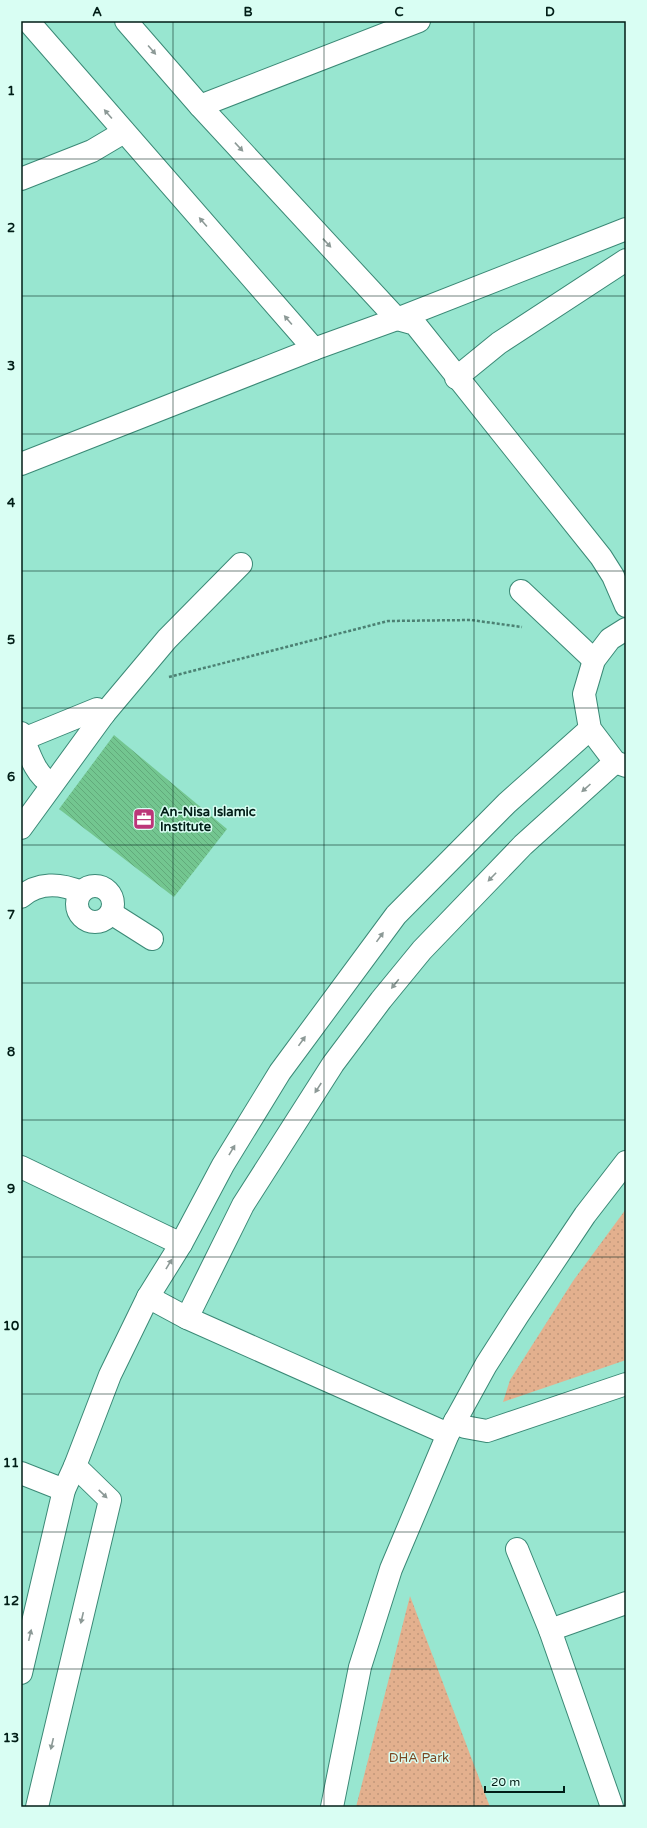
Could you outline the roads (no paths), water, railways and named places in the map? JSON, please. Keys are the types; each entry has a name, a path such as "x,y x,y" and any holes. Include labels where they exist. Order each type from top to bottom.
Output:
{"street":[{"path":"28,21 314,349"},
{"path":"126,21 200,106 397,319 415,324 456,378 600,557 613,576 626,606"},
{"path":"200,106 419,21"},
{"path":"21,179 92,151 124,132"},
{"path":"21,464 626,229"},
{"path":"456,378 499,343 626,260"},
{"path":"21,828 104,714 167,639 241,564"},
{"path":"521,591 594,660"},
{"path":"187,1318 243,1205 334,1064 381,1000 422,950 522,845 621,764 590,729 584,694 594,660 610,639 626,629"},
{"path":"52,784 40,775 22,737 97,709 104,714"},
{"path":"21,1673 64,1490 75,1466 110,1375 148,1297 181,1244 223,1165 280,1072 396,915 507,803 590,729"},
{"path":"21,897 30,889 52,884 81,892 76,904 81,916 92,922 105,920 111,913 152,939"},
{"path":"332,1807 360,1667 391,1569 452,1427 486,1365 539,1282 585,1215 626,1162"},
{"path":"21,1167 181,1244"},
{"path":"148,1297 187,1318 452,1427 465,1427 487,1431 626,1384"},
{"path":"37,1807 110,1500 75,1466"},
{"path":"21,1473 64,1490"},
{"path":"517,1549 550,1630 612,1807"},
{"path":"550,1630 626,1603"}],"place":[{"name":"An-Nisa Islamic Institute","path":"144,819"}],"park label":[{"name":"DHA Park","path":"419,1758"}]}
